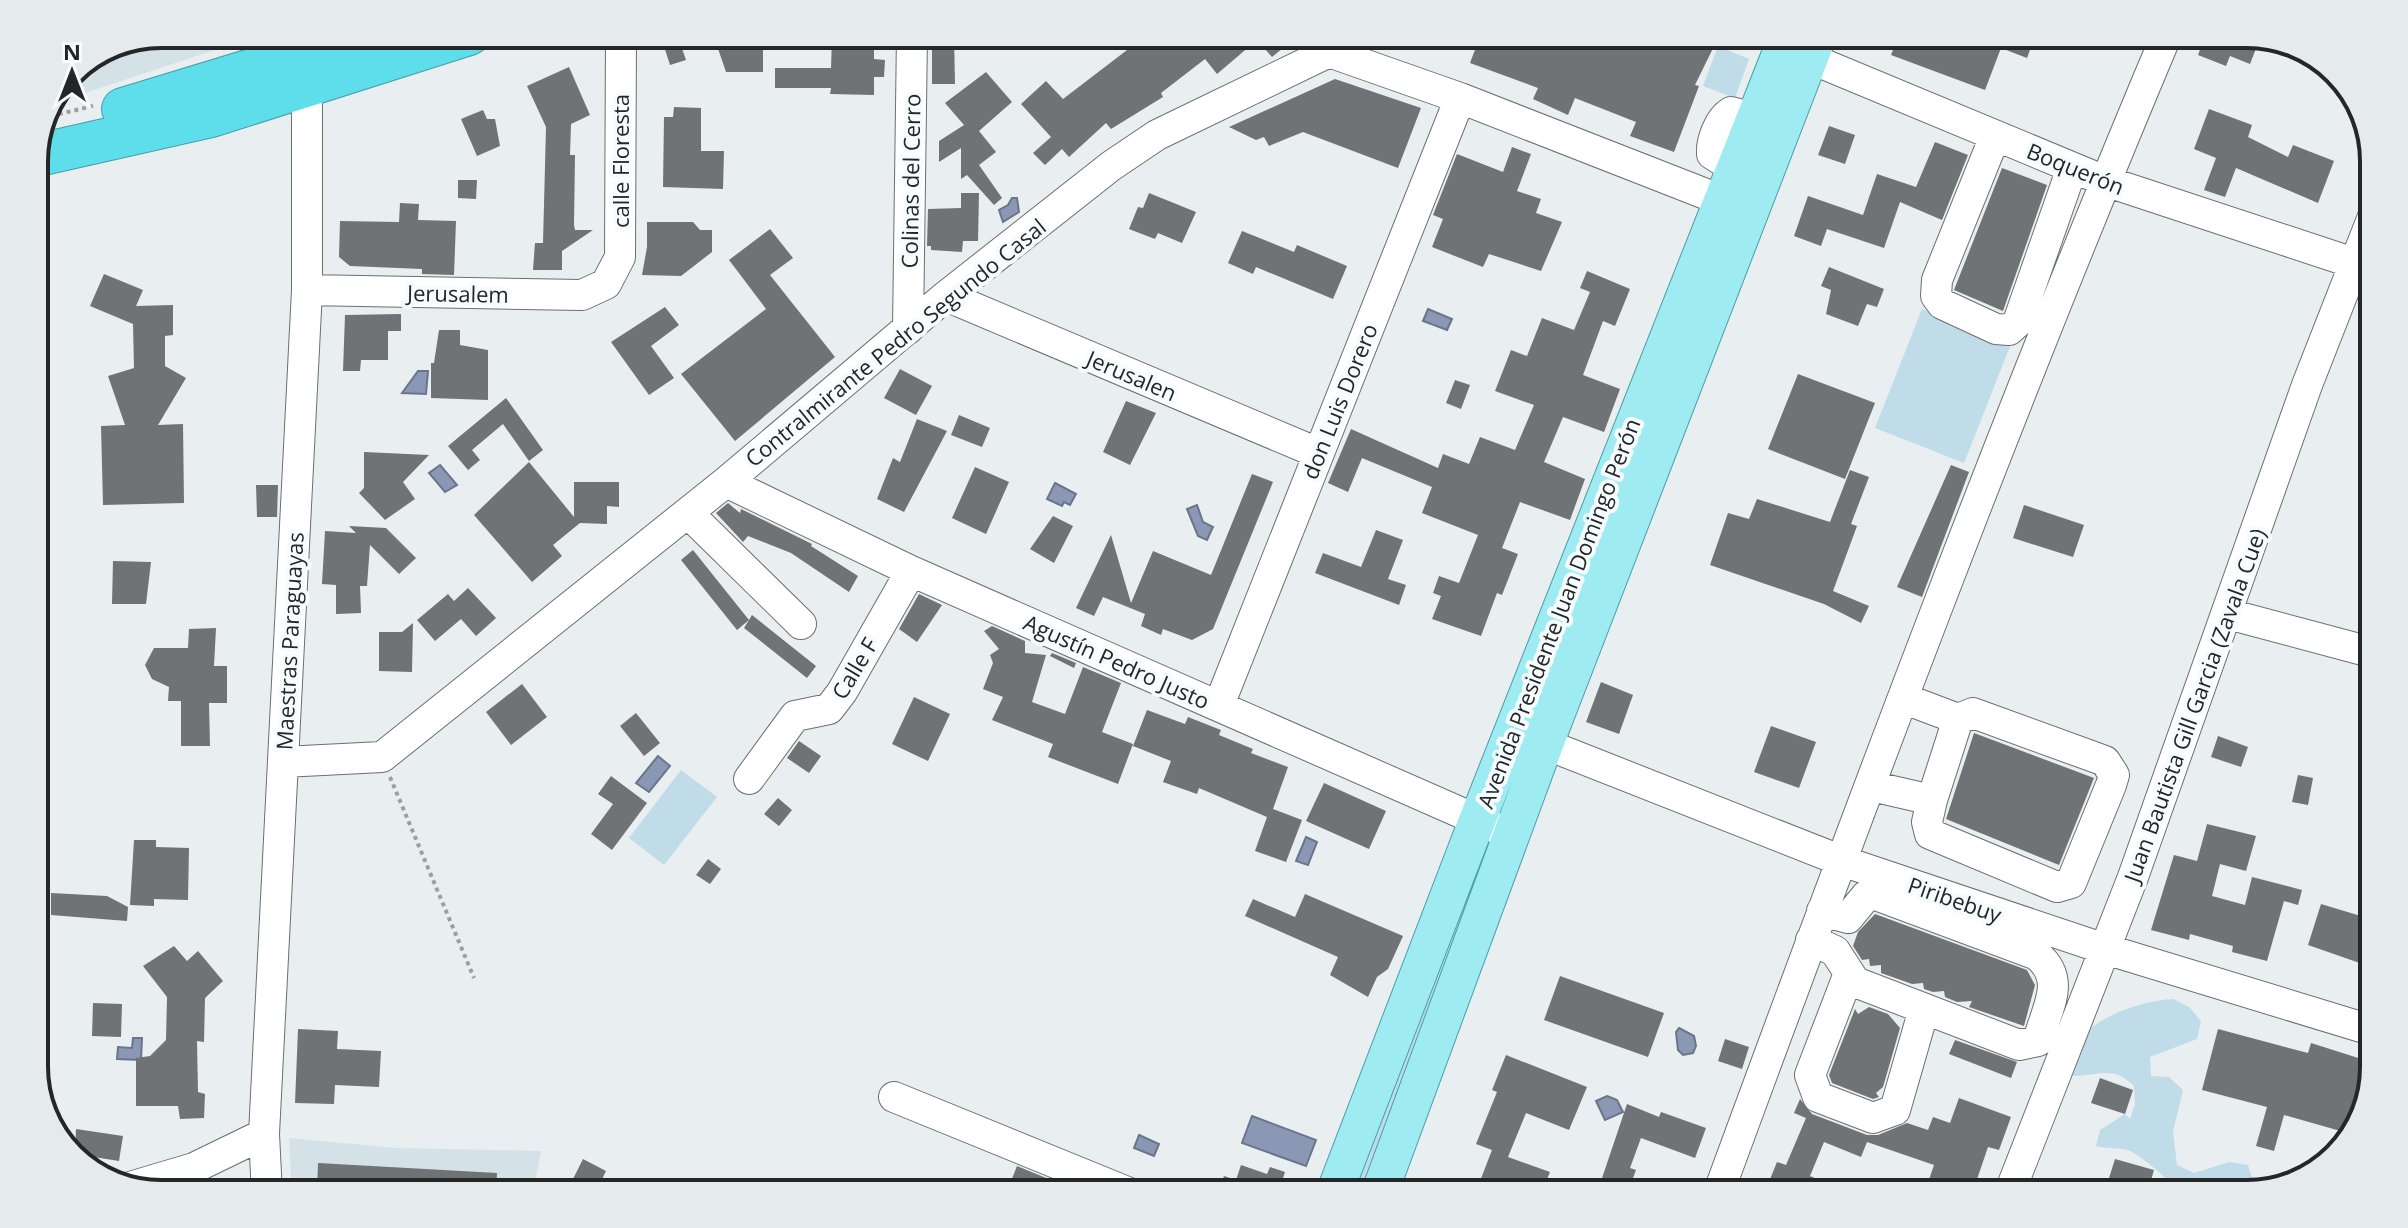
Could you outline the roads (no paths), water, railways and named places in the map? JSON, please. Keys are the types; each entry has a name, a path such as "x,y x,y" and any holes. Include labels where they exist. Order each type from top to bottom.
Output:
{"highway":[{"path":"50,142 135,106 324,48"},
{"path":"50,144 211,116 427,48"}],"main road":[{"name":"Avenida Presidente Juan Domingo Perón","path":"1339,1180 1754,118 1799,48"},
{"name":"Avenida Presidente Juan Domingo Perón","path":"1384,1180 1801,48"}],"street":[{"name":"calle Floresta","path":"606,284 620,257 621,48"},
{"name":"Colinas del Cerro","path":"908,329 912,48"},
{"name":"Contralmirante Pedro Segundo Casal","path":"283,762 382,757 473,688 726,482 946,296 1111,166 1157,135 1323,48"},
{"path":"1345,48 1460,98 1728,184"},
{"name":"Boquerón","path":"1820,48 1995,136 2072,168 2360,266"},
{"path":"1924,1009 1895,1110 1873,1118 1818,1097 1810,1075 1832,956 1842,861 2105,181 2161,48"},
{"name":"Maestras Paraguayas","path":"266,1180 264,1134 307,290 307,88"},
{"name":"don Luis Dorero","path":"1219,705 1460,98"},
{"path":"1995,136 1937,280 1936,296 1942,304 1996,329 2009,330 2018,322 2072,168"},
{"name":"Juan Bautista Gill Garcia (Zavala Cue)","path":"2014,1180 2105,949 2228,614 2307,385 2360,275"},
{"name":"Jerusalem","path":"307,290 582,295 606,284"},
{"name":"Jerusalen","path":"946,296 1318,453"},
{"name":"Agustín Pedro Justo","path":"726,482 911,571 1511,834"},
{"path":"688,513 801,624"},
{"name":"Calle F","path":"749,779 795,716 829,709 836,701 911,571"},
{"path":"2228,614 2360,649"},
{"path":"1905,699 1958,719 1973,713 2105,761 2114,775 2071,883 2066,887 2057,887 1930,834 1927,822 1932,800 1958,719"},
{"name":"Piribebuy","path":"1545,744 1842,861 2105,949 2360,1027"},
{"path":"1871,786 1932,800"},
{"path":"1832,956 1855,982 2019,1045 2038,1041 2055,980 2051,967 2037,955 1876,895 1866,896 1835,915"},
{"path":"1725,1180 1832,956"},
{"path":"894,1097 1098,1180"},
{"path":"155,1179 194,1168 264,1134"}]}
